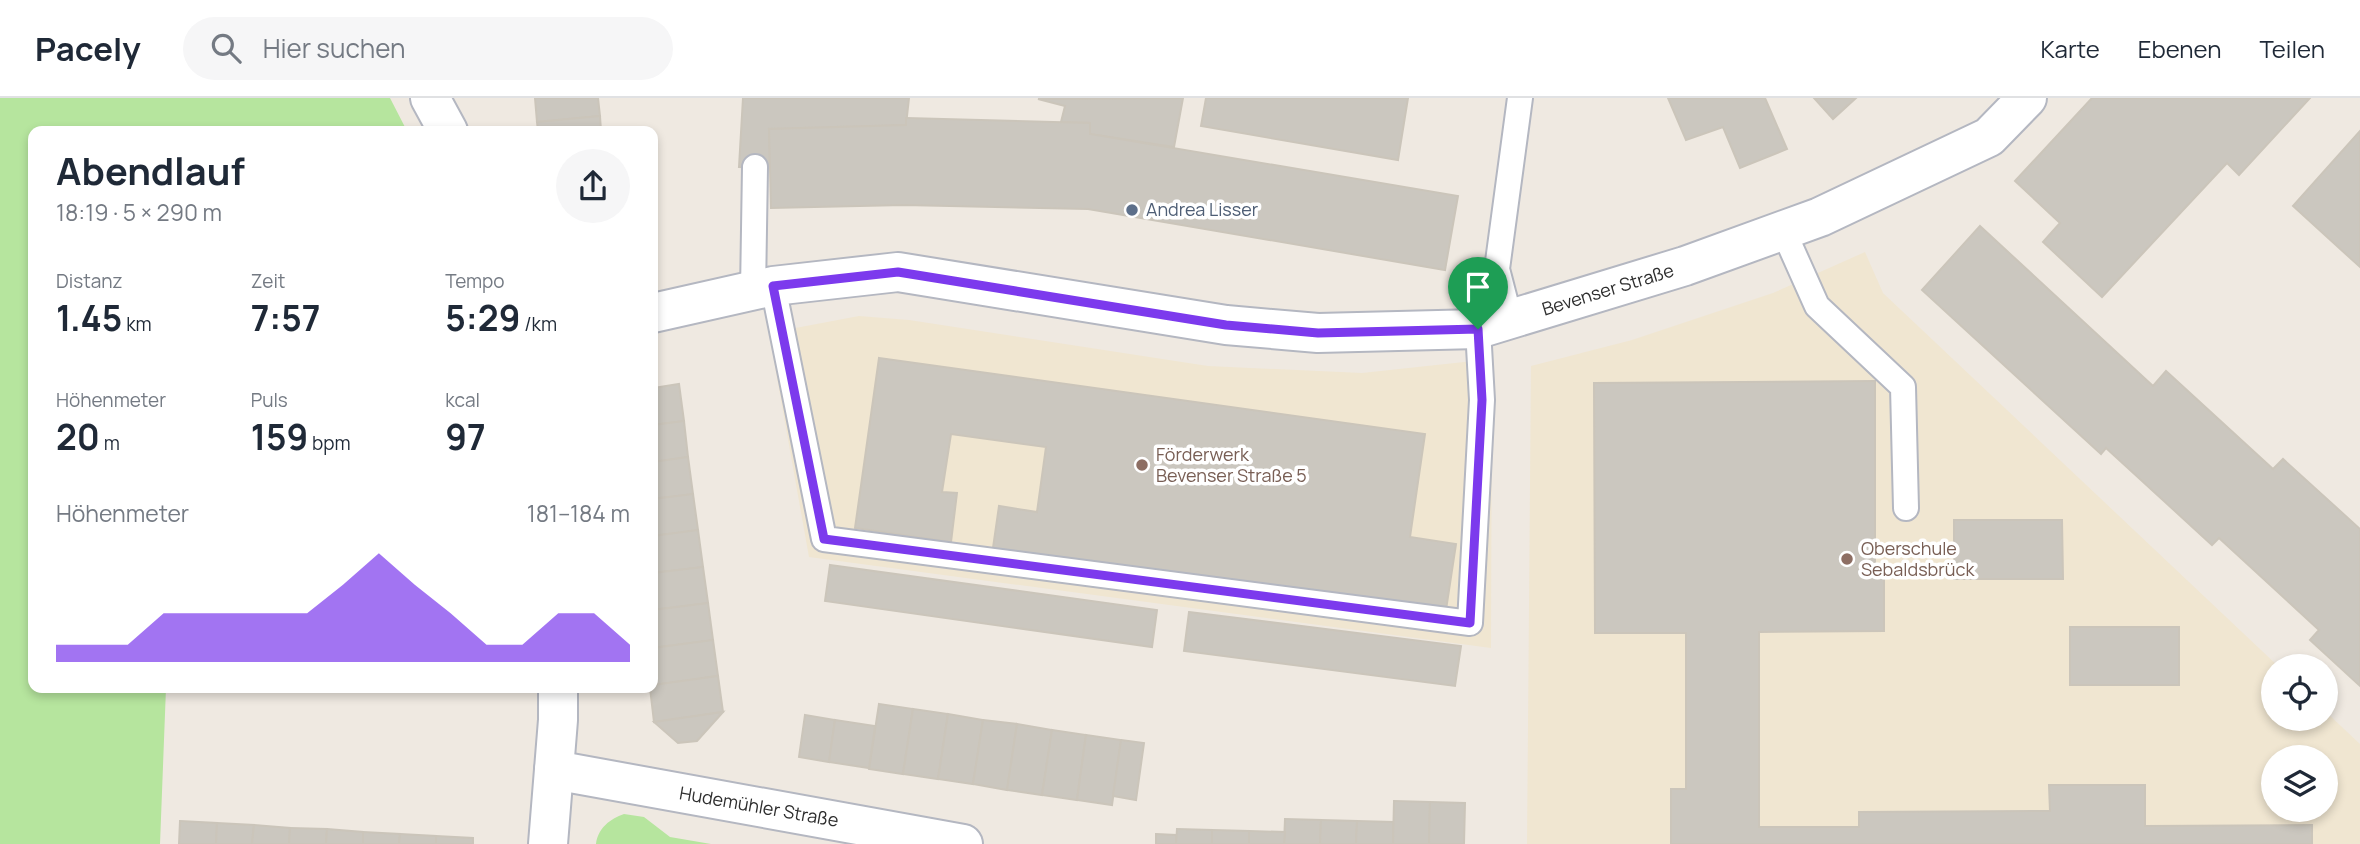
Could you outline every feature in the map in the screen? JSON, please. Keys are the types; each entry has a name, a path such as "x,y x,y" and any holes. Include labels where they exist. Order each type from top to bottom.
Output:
{"street":[{"path":"430,98 444,126"},
{"name":"Bevenser Straße","path":"658,312 763,288 898,272 1226,325 1318,333 1494,324 1685,266 1819,217 1989,137 2027,98"},
{"path":"548,844 558,693"},
{"name":"Hudemühler Straße","path":"554,770 963,844"}],"lane":[{"path":"755,167 763,288 824,539 1470,623 1482,400 1494,324 1497,270 1520,98"},
{"path":"1783,230 1817,306 1903,387 1906,508"}],"shaded area":[{"name":"Oberschule Sebaldsbrück","path":"1865,252 1883,293 2265,654 2261,654 2261,731 2338,731 2338,723 2360,744 2360,844 1527,844 1531,366 1632,340 1773,293"},
{"name":"Förderwerk Bevenser Straße 5","path":"859,316 909,320 1208,366 1362,373 1492,359 1491,648 809,557 769,333"}],"green space":[{"path":"0,98 390,98 404,126 28,126 28,693 166,693 160,844 0,844"},
{"path":"624,814 644,817 670,837 711,844 596,844 599,833 606,825"}],"building":[{"path":"535,98 598,98 600,116 537,122"},
{"path":"743,98 909,98 906,125 769,129 770,168 739,167"},
{"path":"1183,98 1174,147 1090,134 1090,123 1061,122 1065,106 1038,99"},
{"path":"1206,98 1408,98 1398,160 1201,126"},
{"path":"1668,98 1765,98 1787,149 1740,168 1723,127 1686,140"},
{"path":"1814,98 1856,98 1833,119"},
{"path":"2092,98 2310,98 2239,175 2227,163 2102,297 2043,242 2060,223 2015,181"},
{"path":"600,116 601,126 537,126 537,122"},
{"path":"906,118 1090,123 1090,134 1458,196 1445,270 1088,209 904,205 771,208 769,129 906,125"},
{"path":"2360,131 2360,267 2293,206"},
{"path":"1980,226 2153,386 2166,371 2273,469 2283,459 2360,529 2360,686 2338,666 2338,654 2325,654 2310,640 2319,630 2219,538 2212,545 2106,448 2101,454 1922,290"},
{"path":"879,358 1425,434 1410,537 1456,544 1446,610 993,548 999,506 1037,512 1046,447 951,434 942,492 957,493 951,542 855,528"},
{"path":"1875,381 1875,570 1884,570 1884,631 1759,632 1759,827 1859,827 1859,812 2050,811 2049,785 2145,785 2145,826 2312,825 2312,844 1671,844 1671,789 1686,789 1686,633 1595,633 1594,383"},
{"path":"679,384 684,421 658,424 658,387"},
{"path":"684,421 688,457 658,461 658,424"},
{"path":"688,457 693,494 658,498 658,461"},
{"path":"693,494 698,530 658,535 658,498"},
{"path":"1954,520 2062,520 2063,579 1954,579"},
{"path":"698,530 703,567 658,572 658,535"},
{"path":"830,565 1157,610 1152,647 825,601"},
{"path":"703,567 708,603 658,609 658,572"},
{"path":"708,603 713,640 658,647 658,609"},
{"path":"1189,612 1461,646 1455,686 1184,651"},
{"path":"2070,627 2179,627 2179,685 2070,685"},
{"path":"713,640 718,676 658,684 658,647"},
{"path":"718,676 723,712 654,722 651,693 658,693 658,684"},
{"path":"879,704 913,709 903,774 869,769"},
{"path":"913,709 948,714 938,779 903,774"},
{"path":"723,712 697,741 678,743 654,722"},
{"path":"948,714 983,720 973,784 938,779"},
{"path":"805,715 835,720 829,762 799,757"},
{"path":"835,720 875,726 869,768 829,762"},
{"path":"983,720 1017,724 1007,790 973,784"},
{"path":"1017,724 1052,730 1042,795 1007,790"},
{"path":"1052,730 1086,735 1077,800 1042,795"},
{"path":"1086,735 1121,740 1112,805 1077,800"},
{"path":"1121,740 1144,743 1136,800 1113,796"},
{"path":"1394,801 1430,802 1429,844 1393,844"},
{"path":"1430,802 1465,803 1464,844 1429,844"},
{"path":"1285,819 1321,820 1320,844 1284,844"},
{"path":"1321,820 1357,821 1356,844 1320,844"},
{"path":"180,821 217,823 216,844 179,844"},
{"path":"1357,821 1393,822 1393,844 1356,844"},
{"path":"217,823 254,825 252,844 216,844"},
{"path":"254,825 290,828 289,844 252,844"},
{"path":"290,828 327,829 326,844 289,844"},
{"path":"327,829 363,832 363,844 326,844"},
{"path":"1177,829 1212,830 1212,844 1176,844"},
{"path":"1212,830 1249,831 1249,844 1212,844"},
{"path":"1249,831 1285,832 1284,844 1249,844"},
{"path":"363,832 400,834 399,844 363,844"},
{"path":"400,834 436,836 436,844 399,844"},
{"path":"1156,834 1176,835 1176,844 1156,844"},
{"path":"436,836 473,838 473,844 436,844"}],"place":[{"name":"Andrea Lisser","path":"1132,210"},
{"name":"Förderwerk Bevenser Straße 5","path":"1142,465"},
{"name":"Oberschule Sebaldsbrück","path":"1847,559"}],"route":[{"path":"898,272 1226,325 1318,333 1478,329 1482,400 1470,623 824,539 773,286 898,272"}]}
